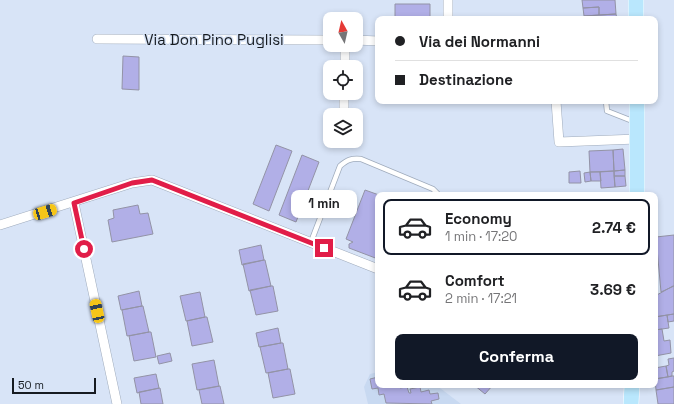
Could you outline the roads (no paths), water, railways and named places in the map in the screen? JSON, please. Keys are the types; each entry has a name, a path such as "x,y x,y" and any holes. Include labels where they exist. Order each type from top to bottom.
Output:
{"main road":[{"path":"636,0 636,16"},
{"path":"637,104 637,192"},
{"path":"631,404 632,388"}],"street":[{"path":"448,0 448,16"},
{"name":"Via Don Pino Puglisi","path":"97,39 323,40"},
{"path":"363,40 375,41"},
{"path":"556,104 559,142 637,139"},
{"path":"0,225 74,203 132,183 152,180 375,268"},
{"path":"74,203 117,404"}],"lane":[{"path":"606,104 607,111 638,123"},
{"path":"310,242 340,166 353,158 360,159 433,189 436,192"}]}
